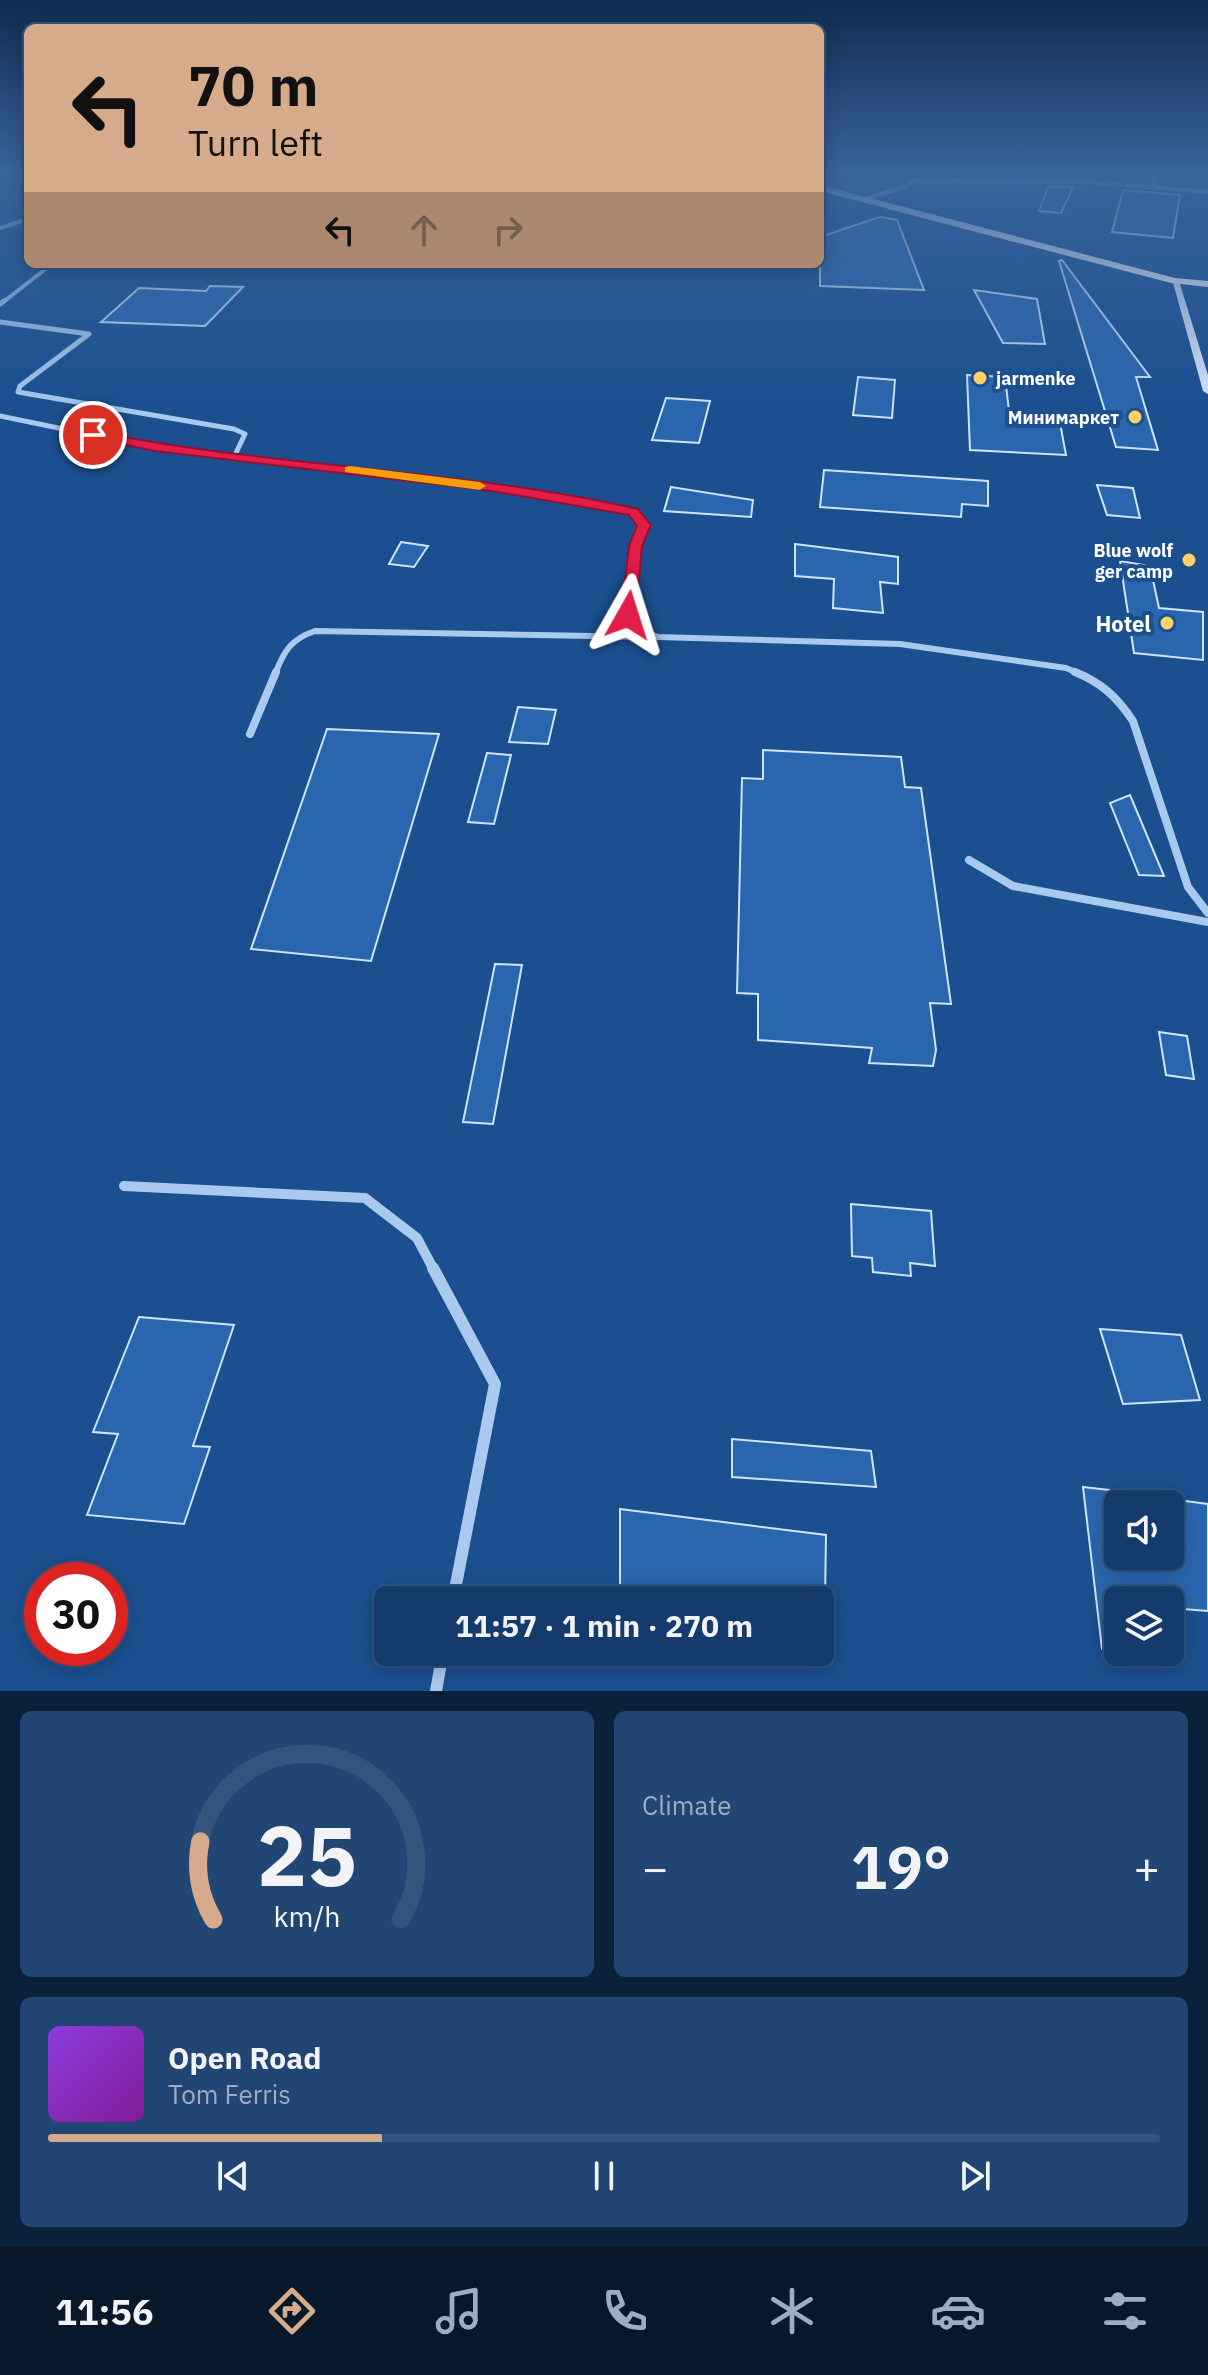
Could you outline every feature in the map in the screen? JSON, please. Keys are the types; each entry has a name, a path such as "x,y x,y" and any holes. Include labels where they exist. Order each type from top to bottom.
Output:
{"highway":[{"path":"1061,251 1175,281 1208,284"}],"main road":[{"path":"1175,281 1208,391"}],"street":[{"path":"0,304 47,268"},
{"path":"0,322 89,334 20,386 18,392 234,429 245,434 235,455"},
{"path":"0,416 155,448 492,487 634,512 644,525 636,546 628,615 635,628 658,637"},
{"path":"250,734 285,650 298,637 315,631 900,644 1066,668 1099,682 1118,699 1133,721 1188,887 1208,913"},
{"path":"969,860 1013,886 1208,922"},
{"path":"124,1186 365,1198 417,1238 495,1384 456,1586"},
{"path":"436,1691 440,1666"}],"building":[{"path":"824,251 909,251 924,290 820,286"},
{"path":"1062,260 1150,377 1136,377 1158,450 1116,447 1059,261"},
{"path":"210,286 243,287 205,326 101,322 139,288 206,291"},
{"path":"974,290 1037,299 1045,344 1003,343"},
{"path":"967,375 1005,377 1010,419 1060,423 1066,455 970,450"},
{"path":"858,377 895,380 892,418 853,415"},
{"path":"666,398 710,401 699,443 652,440"},
{"path":"824,470 988,481 988,506 962,504 961,517 820,507"},
{"path":"1097,485 1133,488 1140,518 1107,515"},
{"path":"671,487 753,500 751,517 664,511"},
{"path":"401,542 428,546 414,567 389,564"},
{"path":"795,544 898,557 898,584 880,582 883,613 833,608 834,579 795,576"},
{"path":"1120,561 1150,566 1159,608 1203,612 1203,660 1134,653"},
{"path":"518,707 556,710 548,744 509,742"},
{"path":"327,729 439,734 371,961 251,949"},
{"path":"763,750 901,757 905,787 921,788 951,1004 930,1003 936,1050 933,1066 869,1063 872,1048 758,1040 758,994 737,993 742,778 763,779"},
{"path":"487,753 511,755 494,824 468,822"},
{"path":"1130,795 1164,876 1139,875 1110,803"},
{"path":"495,964 522,965 493,1124 463,1122"},
{"path":"1159,1032 1187,1036 1194,1079 1166,1075"},
{"path":"851,1204 931,1211 935,1266 910,1263 911,1276 873,1272 872,1258 852,1256"},
{"path":"139,1317 234,1325 193,1446 210,1447 184,1524 87,1515 118,1434 93,1432"},
{"path":"1100,1329 1181,1335 1200,1400 1123,1404"},
{"path":"732,1439 871,1451 876,1487 732,1477"},
{"path":"1083,1487 1109,1490 1104,1490 1104,1570 1184,1570 1184,1501 1208,1504 1208,1611 1184,1609 1184,1586 1104,1586 1102,1649"},
{"path":"620,1509 826,1535 825,1586 620,1586"}],"slow traffic":[{"path":"350,469 480,486"}],"place":[{"name":"jarmenke","path":"980,378"},
{"name":"Минимаркет","path":"1135,417"},
{"name":"Blue wolf ger camp","path":"1189,560"},
{"name":"Hotel","path":"1167,623"}],"route":[{"path":"93,435 155,448 492,487 634,512 644,525 636,546 628,615"}]}
